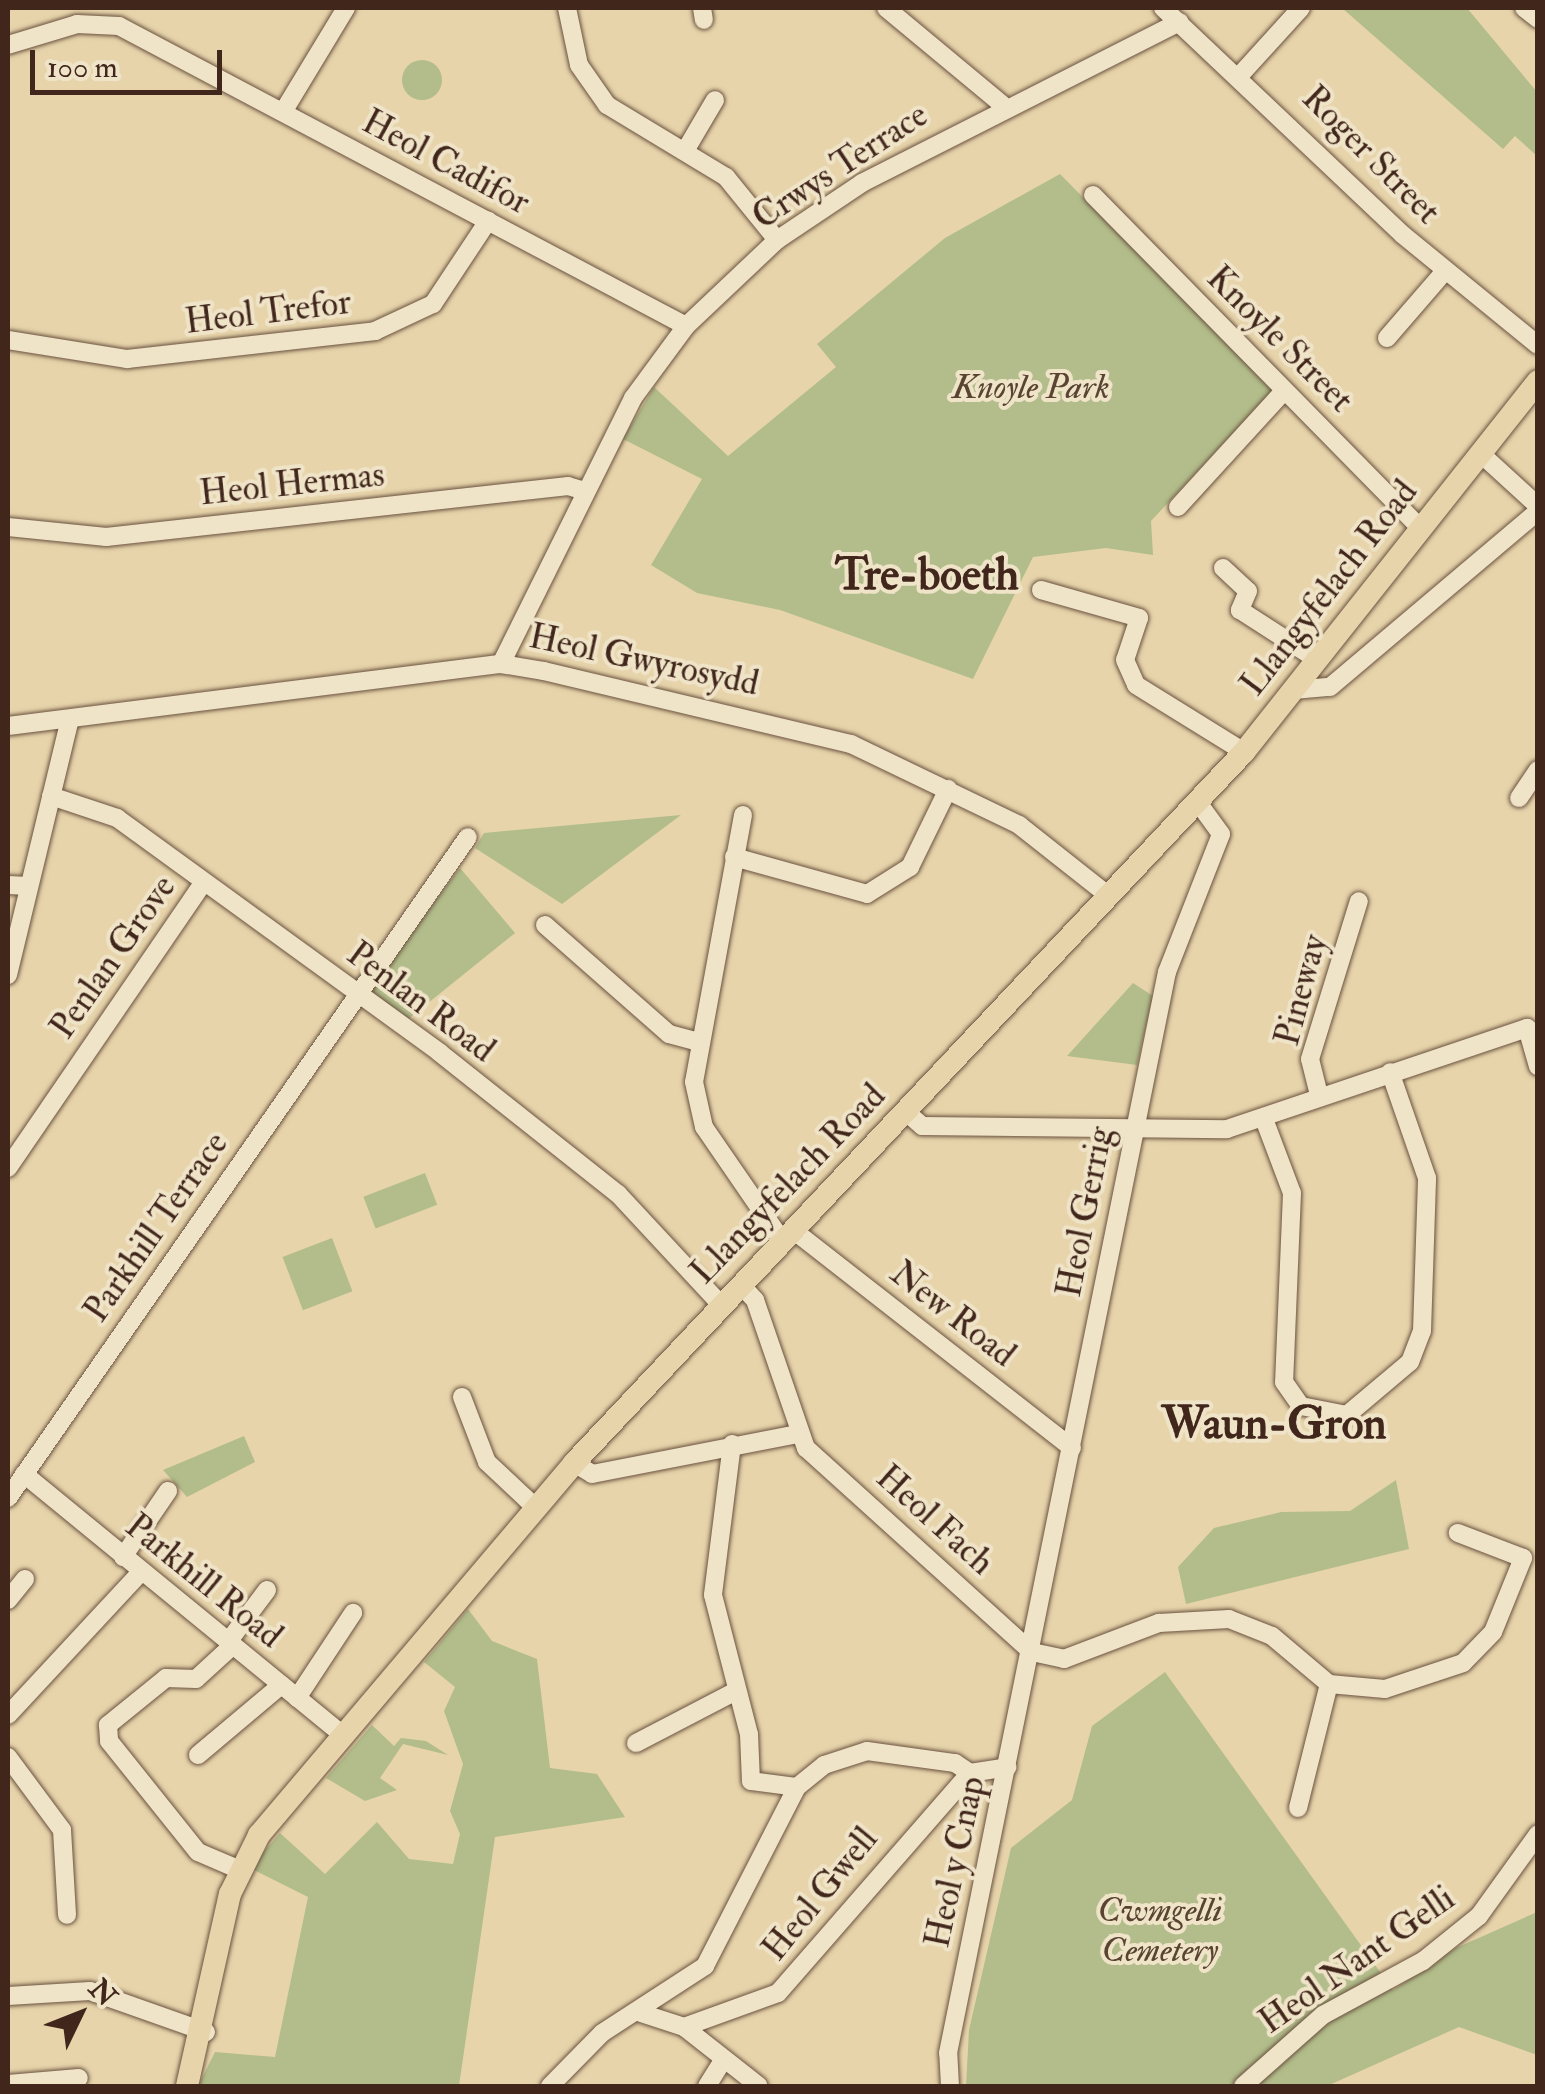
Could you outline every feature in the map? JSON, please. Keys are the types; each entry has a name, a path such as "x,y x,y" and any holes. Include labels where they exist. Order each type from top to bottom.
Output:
{"main road":[{"name":"Llangyfelach Road","path":"187,2086 206,2032 240,1870 344,1736 574,1463 1105,893 1244,752 1538,381"}],"street":[{"path":"283,112 346,8"},
{"path":"567,8 591,88 726,177 778,240"},
{"path":"886,8 1003,105"},
{"name":"Roger Street","path":"1163,8 1241,74 1446,272 1538,345"},
{"path":"1524,8 1538,20"},
{"path":"1241,74 1300,10 1313,25"},
{"name":"Crwys Terrace","path":"501,664 633,398 686,326 778,240 1003,105 1179,22"},
{"name":"Heol Cadifor","path":"8,45 77,24 119,26 686,326"},
{"path":"685,151 715,100"},
{"name":"Knoyle Street","path":"1093,195 1421,529"},
{"name":"Heol Trefor","path":"8,340 127,359 375,331 433,304 488,221"},
{"path":"1387,338 1446,272"},
{"path":"1178,508 1284,390"},
{"path":"1292,690 1330,687 1538,508 1480,454"},
{"name":"Heol Hermas","path":"8,527 106,537 568,486 584,492"},
{"path":"1222,568 1248,591 1240,610 1316,659"},
{"path":"1042,590 1139,618 1126,660 1136,685 1244,752"},
{"name":"Heol Gwyrosydd","path":"8,726 501,664 760,717 851,744 1019,825 1105,893"},
{"path":"8,975 70,719"},
{"path":"1519,798 1538,770"},
{"path":"734,857 867,894 910,867 948,789"},
{"name":"Penlan Road","path":"51,796 118,818 359,994 618,1194 722,1304"},
{"name":"Heol Gerrig","path":"1032,1652 1167,972 1221,834 1198,802"},
{"name":"New Road","path":"743,816 696,1041 704,1127 788,1236 1072,1448"},
{"name":"Parkhill Terrace","path":"8,1498 468,837"},
{"name":"Penlan Grove","path":"8,1168 204,883"},
{"path":"8,885 29,886"},
{"name":"Pineway","path":"1319,1096 1310,1059 1359,901"},
{"path":"545,925 670,1034 696,1041"},
{"path":"906,1111 922,1126 1227,1129 1527,1028 1538,1066"},
{"path":"1264,1119 1292,1194 1284,1382 1301,1406 1348,1415 1410,1362 1422,1331 1427,1178 1390,1072"},
{"name":"Heol Fach","path":"741,1284 755,1300 797,1434 1032,1652"},
{"path":"462,1398 487,1462 536,1507"},
{"path":"574,1463 592,1474 797,1434"},
{"path":"732,1444 713,1595 736,1691 751,1782 797,1788"},
{"name":"Parkhill Road","path":"24,1474 344,1736"},
{"path":"123,1558 168,1491"},
{"path":"1032,1652 1064,1659 1175,1620 1228,1619 1272,1636 1329,1684 1385,1689 1463,1662 1493,1632 1529,1567 1514,1550 1458,1533"},
{"path":"8,1715 141,1572"},
{"path":"8,1600 25,1578"},
{"path":"240,1870 198,1852 109,1741 108,1724 166,1678 196,1679 230,1644 266,1590"},
{"path":"297,1698 343,1616"},
{"name":"Heol y Cnap","path":"950,2086 948,2054 1032,1652"},
{"path":"1298,1808 1329,1684"},
{"path":"198,1755 207,1736 281,1685"},
{"path":"636,1743 736,1691"},
{"path":"550,2086 602,2033 641,2013 692,1978 727,1938 797,1788 845,1752 955,1762 970,1773 1008,1767"},
{"path":"8,1757 62,1830 67,1915"},
{"name":"Heol Gwell","path":"684,2027 791,1983 970,1773"},
{"name":"Heol Nant Gelli","path":"1244,2086 1323,2015 1423,1961 1478,1916 1538,1834"},
{"path":"8,1996 90,1991 206,2032"},
{"path":"641,2013 684,2027 722,2062 759,2086"},
{"path":"707,2086 722,2062"},
{"path":"8,2084 79,2078"}],"green space":[{"path":"1342,8 1467,8 1537,92 1537,156 1515,136 1503,149"},
{"path":"422,60 436,66 442,80 436,94 422,100 408,94 402,80 408,66"},
{"name":"Knoyle Park","path":"1060,174 1273,390 1151,521 1153,555 1106,548 1033,557 973,679 780,610 697,593 651,565 702,479 623,439 654,387 728,456 836,367 817,344 945,238"},
{"path":"681,815 562,904 475,848 484,833"},
{"path":"460,868 515,933 407,1020 368,990"},
{"path":"1133,983 1153,996 1137,1065 1067,1056"},
{"path":"425,1173 437,1205 376,1228 363,1197"},
{"path":"332,1238 352,1291 303,1310 283,1257"},
{"path":"244,1436 255,1462 187,1497 163,1470"},
{"path":"1396,1480 1409,1549 1186,1604 1178,1567 1214,1528 1281,1512 1350,1511"},
{"path":"468,1609 492,1641 537,1659 550,1768 597,1774 625,1817 495,1837 459,2086 198,2086 215,2052 275,2057 308,1897 250,1868 280,1833 325,1874 377,1822 409,1859 453,1864 460,1834 450,1811 463,1764 444,1711 455,1687 424,1662"},
{"name":"Cwmgelli Cemetery","path":"1165,1672 1393,1990 1456,1948 1537,1912 1537,2055 1459,2027 1327,2086 966,2086 969,2030 1011,1848 1072,1800 1092,1726"},
{"path":"372,1725 394,1746 401,1738 426,1741 448,1755 403,1744 380,1778 397,1790 365,1801 326,1778"}],"district":[{"name":"Tre-boeth","path":"927,576"},
{"name":"Waun-Gron","path":"1274,1425"}]}
